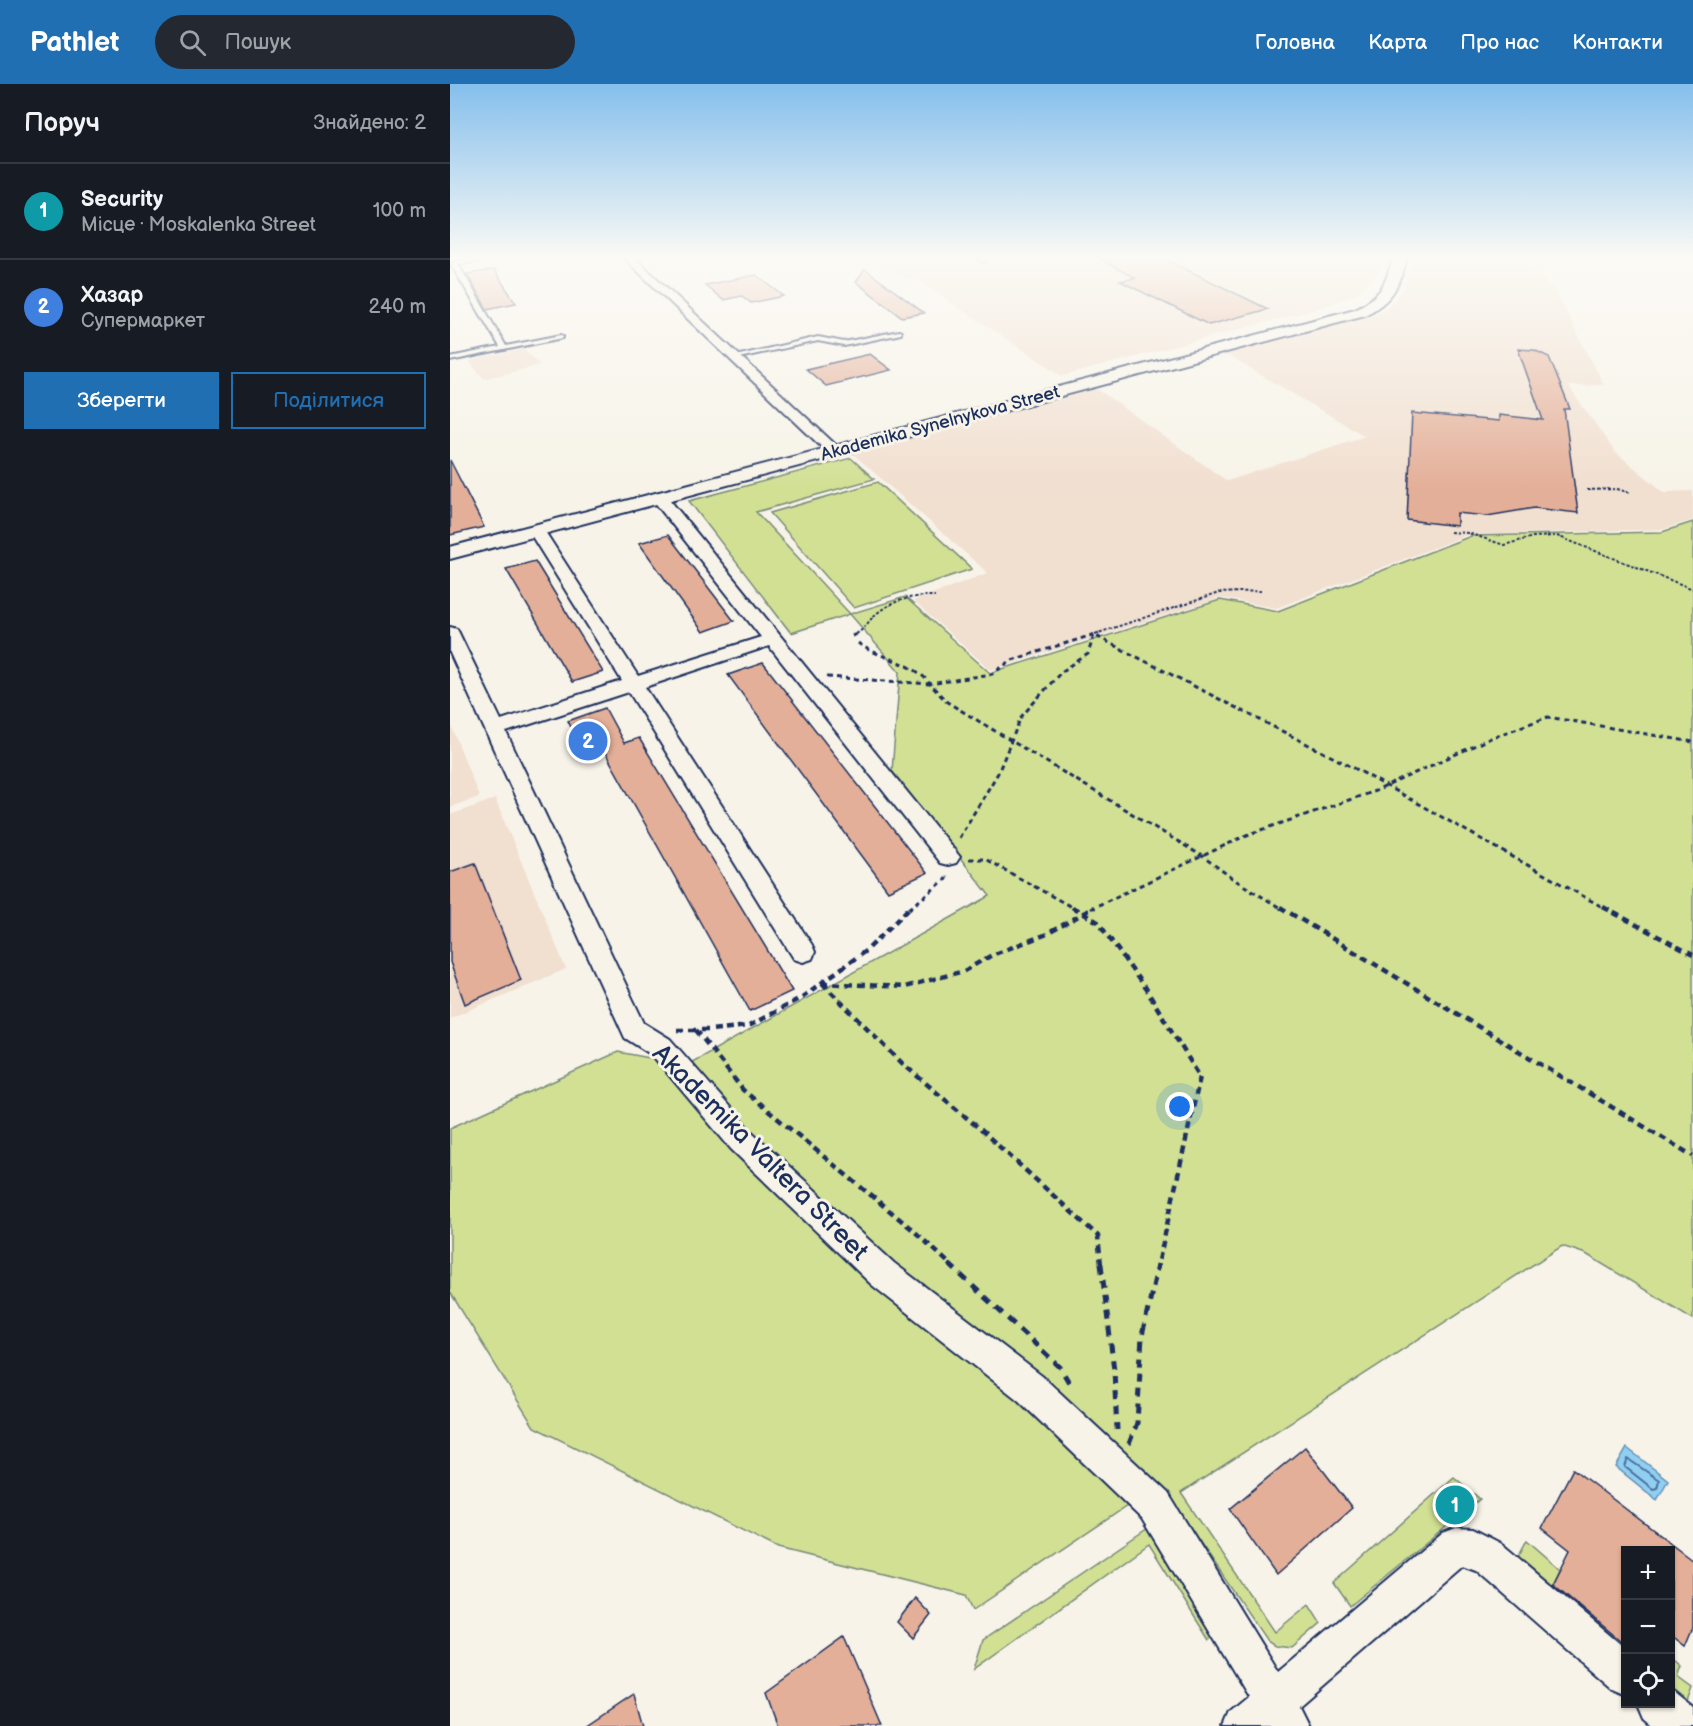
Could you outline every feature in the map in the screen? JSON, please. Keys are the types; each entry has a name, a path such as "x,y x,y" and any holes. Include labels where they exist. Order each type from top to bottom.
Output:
{"street":[{"path":"710,335 834,451"},
{"name":"Akademika Synelnykova Street","path":"450,553 1274,335"},
{"path":"660,497 948,857"},
{"path":"536,530 803,952"},
{"name":"Akademika Valtera Street","path":"450,633 634,1030 661,1047 741,1140 883,1274 1030,1388 1155,1506 1281,1713"},
{"path":"495,729 773,639"},
{"path":"1245,1726 1281,1713 1456,1546 1473,1547 1489,1557 1621,1672"},
{"path":"1663,1708 1684,1726"}],"lane":[{"path":"496,335 504,348"},
{"path":"734,357 818,339 844,344 891,335"},
{"path":"450,359 561,338"}],"path":[{"path":"1587,490 1617,489 1631,493"},
{"path":"1450,532 1468,533 1503,545 1533,537 1557,536 1693,590"},
{"path":"793,664 828,677 930,684 993,674 1012,660 1219,593 1261,591"},
{"path":"852,636 861,633 875,615 900,600 920,594 935,597"},
{"path":"634,1030 696,1030 749,1026 802,997 868,949 901,915 946,879 948,857 998,773 1021,717 1061,672 1088,654 1094,635"},
{"path":"1094,635 1386,786 1574,892 1693,955"},
{"path":"858,643 866,651 901,661 925,675 930,684 948,702 1202,856 1235,880 1474,1026 1693,1156"},
{"path":"822,983 904,987 964,971 992,955 1047,934 1084,912 1247,835 1386,786 1492,737 1548,717 1693,742"},
{"path":"948,857 985,859 1084,912 1098,922 1147,991 1200,1077 1142,1336 1137,1423 1118,1470"},
{"path":"822,983 903,1064 980,1129 1098,1236 1114,1370 1118,1470"},
{"path":"696,1030 743,1090 913,1230 1060,1366 1072,1387"}],"shaded area":[{"path":"1000,335 1219,335 1063,376"},
{"path":"1299,335 1578,335 1604,385 1568,386 1615,452 1664,492 1693,491 1693,520 1664,529 1467,535 1276,608 1221,598 991,670 913,601 988,573 852,453 1097,389 1227,481 1365,436 1225,354"},
{"path":"524,349 540,365 484,379 469,361"},
{"path":"450,722 479,797 450,807"},
{"path":"495,799 566,969 450,1018 450,815"}],"green space":[{"path":"851,458 874,479 756,512 850,614 791,633 689,501"},
{"path":"878,482 972,569 854,608 770,513"},
{"path":"1693,522 1693,1319 1586,1254 1562,1246 1181,1493 1275,1632 1309,1604 1321,1623 1292,1648 1275,1646 1267,1641 1170,1498 1136,1500 973,1610 966,1595 778,1548 534,1427 450,1292 450,1128 618,1052 687,1065 990,896 892,771 900,672 850,614 905,597 990,673 1220,600 1278,611 1471,536 1662,532"},
{"path":"1454,1477 1480,1499 1350,1606 1334,1583"},
{"path":"1154,1524 1221,1630 1209,1640 1149,1544 974,1669 983,1640"},
{"path":"1527,1540 1560,1569 1547,1596 1512,1568"},
{"path":"1675,1660 1682,1666 1678,1677 1693,1688 1685,1710 1675,1701"}],"water":[{"path":"1627,1448 1668,1480 1657,1500 1616,1467"}],"building":[{"path":"1518,349 1534,350 1549,357 1570,409 1564,409 1578,513 1534,508 1487,516 1457,513 1457,526 1407,520 1412,413 1499,421 1499,415 1543,420"},
{"path":"870,354 891,370 826,386 806,369"},
{"path":"450,460 484,527 450,535"},
{"path":"668,535 734,621 703,632 639,543"},
{"path":"535,561 603,672 572,682 506,569"},
{"path":"763,663 927,873 888,891 728,675"},
{"path":"605,708 624,743 639,738 792,991 750,1011 602,747 584,753 568,721"},
{"path":"475,863 521,980 465,1004 450,962 450,872"},
{"path":"1305,1447 1352,1508 1276,1575 1230,1509"},
{"path":"1573,1469 1675,1546 1621,1546 1621,1641 1553,1584 1570,1550 1542,1528"},
{"path":"1675,1546 1693,1560 1693,1627 1685,1646 1675,1638"},
{"path":"915,1598 931,1615 913,1638 897,1622"},
{"path":"844,1637 882,1726 778,1726 766,1693"},
{"path":"634,1694 643,1726 586,1726"}],"place":[{"name":"Хазар","path":"588,741"},
{"name":"Security","path":"1455,1505"}]}
